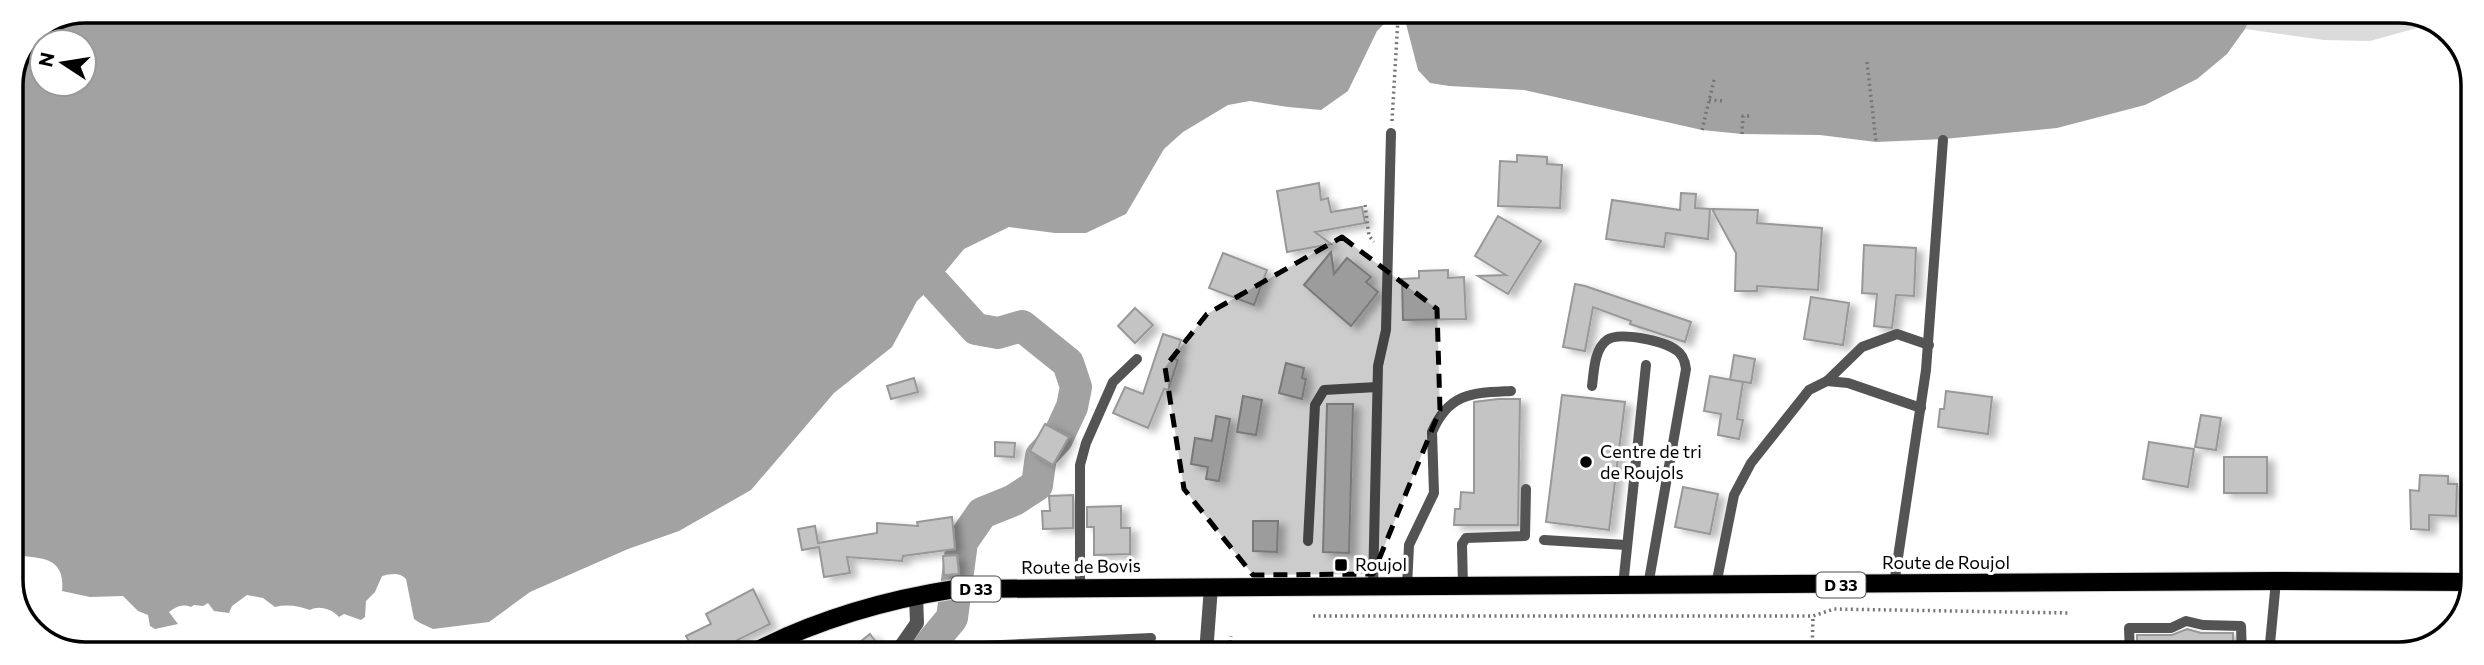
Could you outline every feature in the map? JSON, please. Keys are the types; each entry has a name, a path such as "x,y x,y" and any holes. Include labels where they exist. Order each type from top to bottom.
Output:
{"main road":[{"name":"Route de Roujol","path":"1211,587 2461,582"},
{"name":"Route de Bovis","path":"777,642 834,617 916,595 955,589 1211,587"}],"street":[{"path":"1207,642 1211,587"},
{"path":"904,642 918,623 916,595"}],"lane":[{"path":"1373,587 1377,387 1378,366 1386,330 1391,133"},
{"path":"1894,584 1929,345 1944,140"},
{"path":"1716,585 1734,495 1751,463 1809,390 1827,381 1862,346 1897,334 1929,345"},
{"path":"1592,386 1600,348 1607,339 1619,335 1660,342 1677,350 1684,359 1686,369 1648,586"},
{"path":"1080,588 1080,465 1086,443 1113,382 1137,359"},
{"path":"1623,586 1646,365"},
{"path":"1827,381 1848,383 1921,408"},
{"path":"1308,541 1315,405 1319,396 1324,390 1377,387"},
{"path":"1407,587 1408,550 1434,493 1432,432 1436,424 1449,405 1462,396 1511,391"},
{"path":"1463,587 1462,544 1466,538 1525,536 1526,489"},
{"path":"1544,540 1626,545"},
{"path":"2270,642 2276,581"},
{"path":"2130,642 2129,628 2171,628 2186,621 2203,625 2241,625 2242,642"},
{"path":"1066,642 1151,638"}],"path":[{"path":"1391,133 1398,23"},
{"path":"1867,62 1876,142"},
{"path":"1702,130 1714,80"},
{"path":"1709,100 1724,101"},
{"path":"1742,134 1742,116 1749,116"},
{"path":"1365,205 1369,236 1379,247 1388,247"},
{"path":"1313,615 1813,616 1834,609 2070,613"},
{"path":"1812,642 1813,616"},
{"path":"1230,642 1231,636"}],"highlighted area":[{"path":"1342,237 1437,309 1440,410 1373,574 1253,575 1184,489 1165,367 1207,314"}],"shaded area":[{"path":"85,23 1385,23 1377,31 1348,91 1321,110 1250,101 1228,105 1183,132 1164,149 1126,214 1086,233 1055,233 1009,227 964,249 917,301 892,347 834,393 751,490 679,531 628,549 530,592 489,622 433,629 420,623 414,619 406,579 395,574 382,576 375,592 366,601 365,617 361,620 344,614 339,617 321,608 310,610 293,606 275,607 263,598 247,595 232,606 229,613 214,611 208,603 203,606 177,607 169,612 178,624 155,629 150,626 148,615 138,611 123,596 90,597 62,591 60,571 48,561 23,556 23,85 27,61 28,98 98,98 98,28 61,27"},
{"path":"1406,23 2248,23 2227,54 2197,79 2145,105 2057,128 1944,139 1876,142 1820,135 1742,134 1702,130 1524,90 1430,83 1418,70"},
{"path":"2248,23 2407,23 2421,27 2370,41 2324,40 2245,29"}],"building":[{"path":"1517,155 1547,157 1547,164 1562,165 1560,208 1498,206 1500,161 1517,162"},
{"path":"1319,183 1321,200 1328,198 1331,212 1362,207 1365,223 1315,232 1331,244 1287,252 1277,191"},
{"path":"1681,193 1696,194 1695,208 1710,209 1708,239 1666,233 1664,247 1606,239 1612,200 1680,210"},
{"path":"1712,209 1758,210 1757,223 1822,228 1818,290 1757,286 1757,291 1735,291 1736,253"},
{"path":"1498,216 1541,241 1508,294 1478,276 1506,275 1475,256"},
{"path":"1864,245 1916,248 1914,296 1896,295 1892,328 1874,326 1877,294 1862,293"},
{"path":"1331,252 1334,274 1347,258 1371,277 1366,282 1378,292 1351,326 1304,285"},
{"path":"1223,253 1267,270 1254,305 1209,288"},
{"path":"1448,270 1448,278 1464,277 1466,319 1403,320 1402,279 1419,278 1419,271"},
{"path":"1575,284 1691,322 1685,342 1630,324 1631,321 1593,307 1585,351 1563,347"},
{"path":"1811,297 1849,303 1843,345 1804,339"},
{"path":"1135,308 1153,325 1135,343 1118,326"},
{"path":"1163,334 1181,340 1175,359 1178,360 1168,390 1164,389 1148,428 1113,413 1125,387 1143,394"},
{"path":"1734,355 1755,359 1751,383 1730,380"},
{"path":"1286,363 1304,368 1302,378 1306,379 1302,399 1279,393"},
{"path":"1710,376 1743,382 1737,419 1743,420 1739,439 1718,435 1721,414 1704,411"},
{"path":"914,378 918,392 891,399 887,386"},
{"path":"1946,391 1992,397 1988,434 1938,427"},
{"name":"Centre de tri de Roujols","path":"1562,395 1625,402 1609,530 1546,522"},
{"path":"1243,396 1262,400 1256,435 1237,432"},
{"path":"1520,399 1518,525 1454,525 1455,509 1460,509 1461,492 1474,493 1474,402"},
{"path":"1327,404 1353,404 1349,553 1323,552"},
{"path":"2201,415 2221,418 2216,450 2195,447"},
{"path":"1216,416 1230,419 1219,481 1206,479 1208,467 1191,464 1195,438 1212,441"},
{"path":"1045,424 1069,437 1053,465 1030,451"},
{"path":"995,442 1015,443 1014,457 995,456"},
{"path":"2149,442 2194,449 2188,487 2143,479"},
{"path":"2224,457 2267,457 2267,493 2224,493"},
{"path":"2420,475 2448,476 2448,484 2457,484 2456,516 2429,515 2429,530 2411,529 2410,490 2419,491"},
{"path":"1683,487 1718,494 1710,534 1675,527"},
{"path":"1073,495 1073,528 1043,529 1042,511 1050,511 1049,496"},
{"path":"1121,506 1121,528 1130,528 1130,554 1094,555 1094,527 1087,527 1087,507"},
{"path":"952,517 955,549 903,556 902,561 847,557 850,573 824,577 819,547 802,550 798,529 815,526 818,543 877,533 877,523 918,526 917,522"},
{"path":"1253,521 1278,521 1277,552 1253,551"},
{"path":"957,555 959,574 944,575 943,556"},
{"path":"753,589 770,624 733,642 689,642 686,636 711,624 706,614"},
{"path":"2187,629 2201,633 2233,633 2233,642 2137,642 2137,635 2172,635"},
{"path":"870,634 876,642 860,642"}],"waterway":[{"path":"932,642 952,618 962,542 982,513 1014,500 1037,485 1041,456 1057,439 1072,407 1076,387 1068,363 1022,326 998,333 976,329 935,284"}],"place":[{"name":"Centre de tri de Roujols","path":"1586,462"},
{"name":"Roujol","path":"1341,565"}]}
